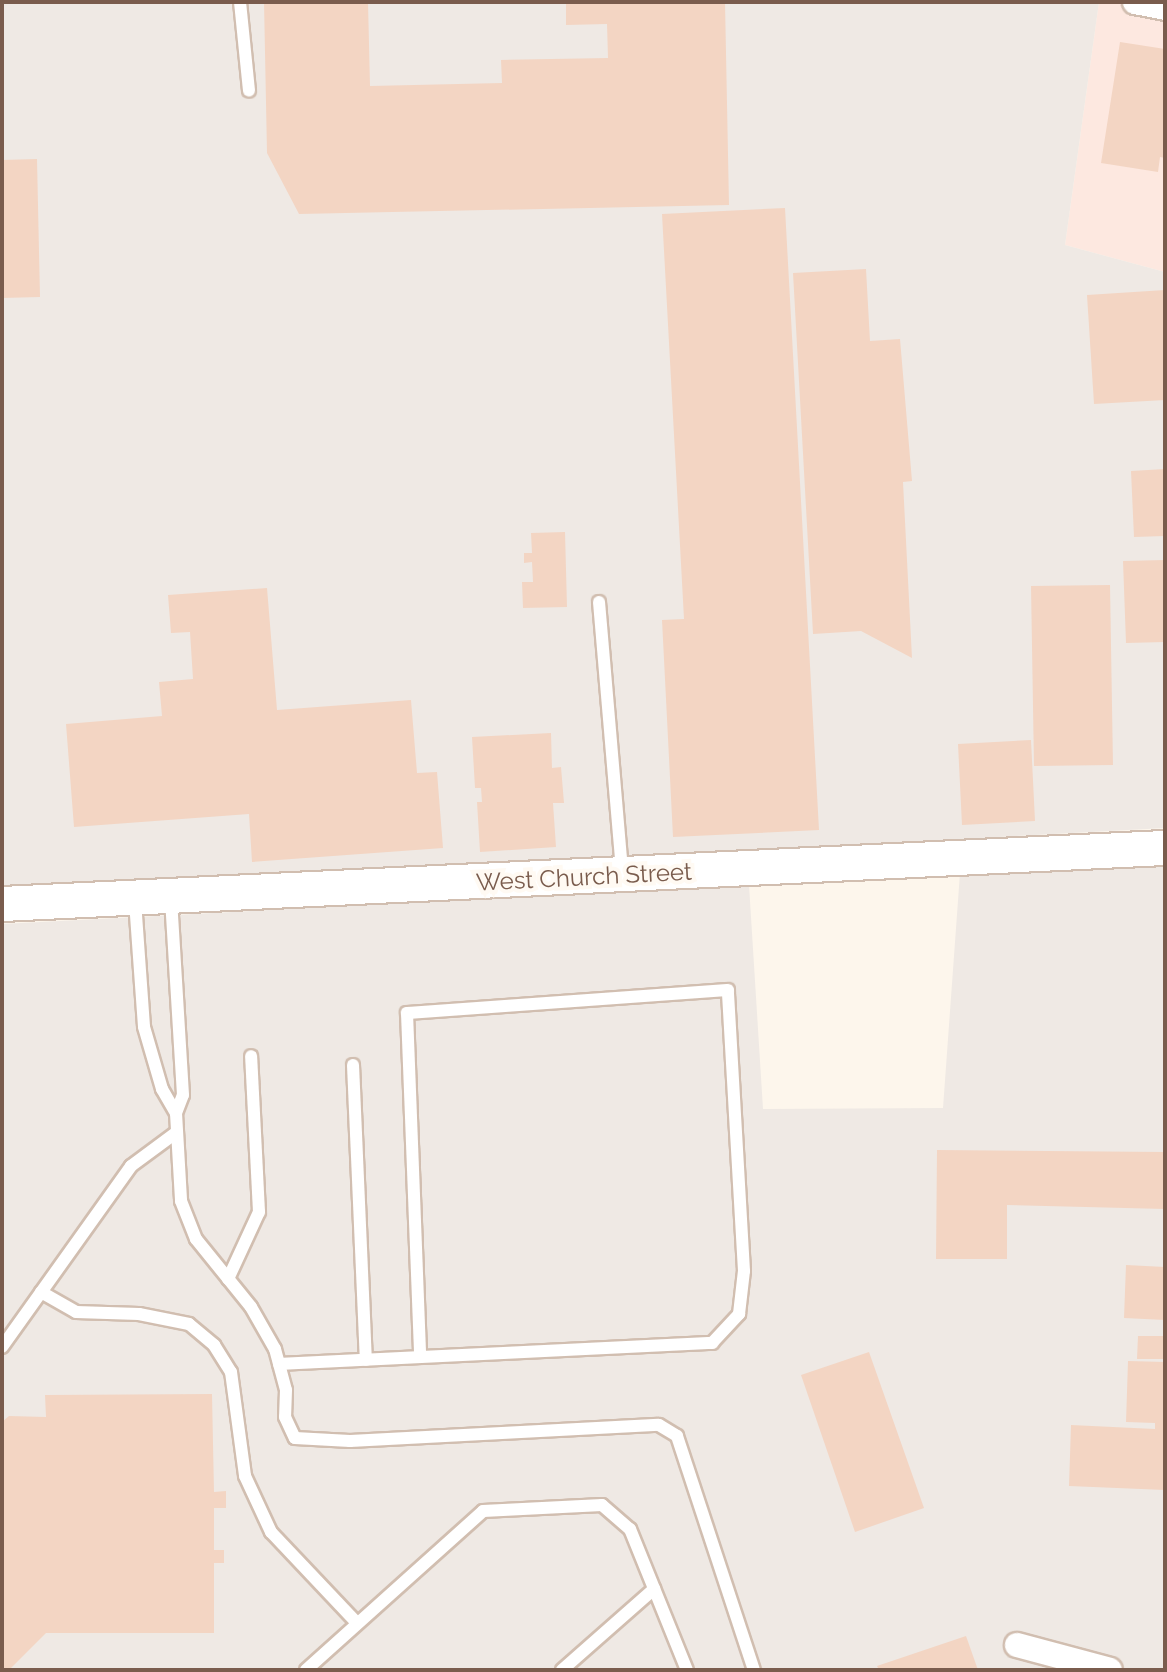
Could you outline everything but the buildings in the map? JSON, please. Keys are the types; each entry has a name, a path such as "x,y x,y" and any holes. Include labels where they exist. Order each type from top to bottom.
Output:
{"street":[{"path":"1135,2 1165,8"},
{"name":"West Church Street","path":"2,904 1165,848"},
{"path":"1017,1645 1110,1670"}],"lane":[{"path":"240,2 249,91"},
{"path":"599,602 622,875"},
{"path":"171,896 183,1095 176,1113 181,1201 196,1239 251,1307 279,1364 286,1390 285,1417 295,1438 350,1441 659,1425 677,1436 754,1670"},
{"path":"135,898 144,1027 162,1089 176,1113"},
{"path":"279,1364 712,1343 739,1314 744,1271 728,990 407,1013 420,1357"},
{"path":"228,1279 259,1212 251,1056"},
{"path":"353,1065 366,1360"},
{"path":"2,1347 131,1166 177,1132"},
{"path":"41,1292 76,1312 139,1314 189,1324 214,1345 231,1372 245,1476 271,1532 357,1623"},
{"path":"306,1670 483,1511 602,1505 630,1529 687,1670"},
{"path":"562,1670 654,1589"}],"shaded area":[{"path":"2,2 1099,2 1065,245 1165,272 1165,828 2,891"},
{"path":"1099,2 1165,2 1165,272 1065,245"},
{"path":"1165,863 1165,1670 2,1670 2,924 749,885 763,1109 943,1108 960,873"}]}
